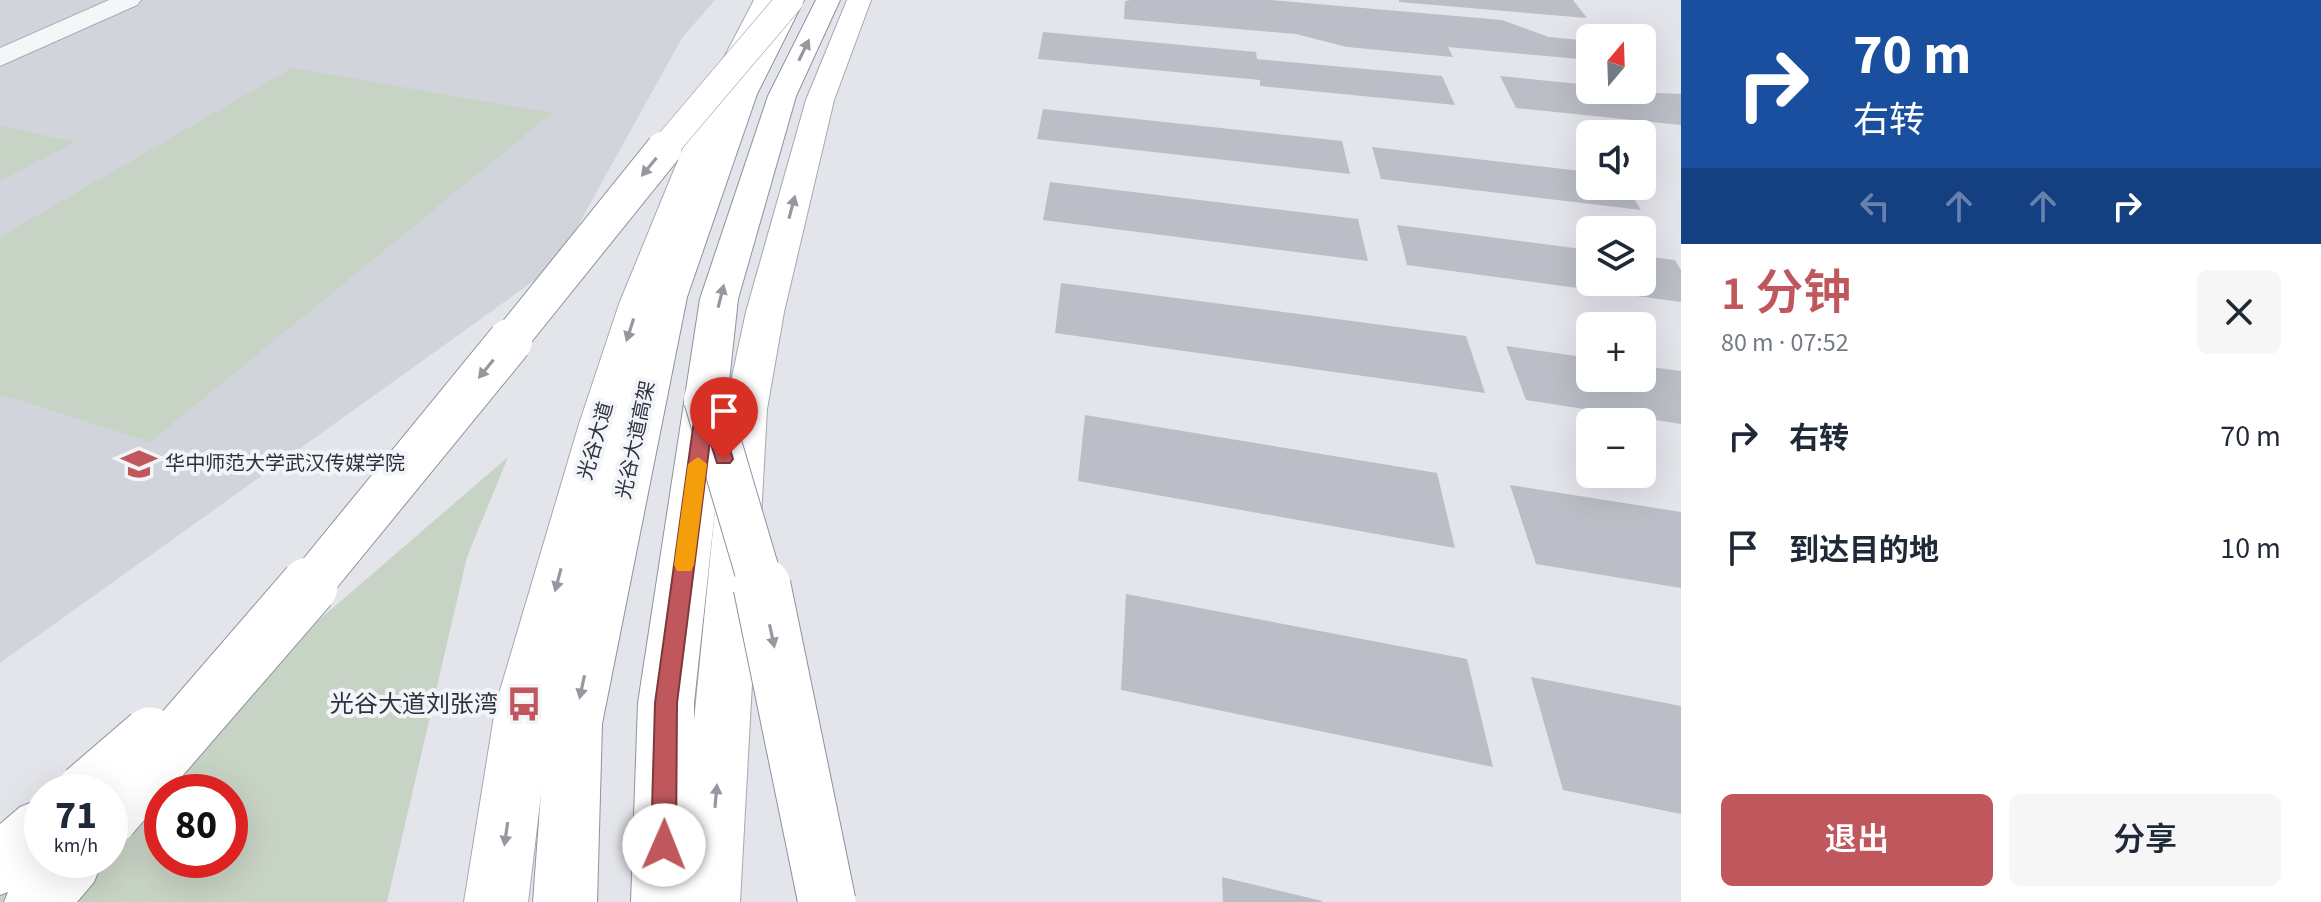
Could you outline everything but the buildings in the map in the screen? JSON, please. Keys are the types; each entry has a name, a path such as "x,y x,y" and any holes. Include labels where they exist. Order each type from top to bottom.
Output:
{"main road":[{"name":"光谷大道","path":"496,902 524,704 600,424 638,304 720,92 766,0"},
{"path":"128,795 341,550 701,103 791,0"},
{"name":"光谷大道高架","path":"565,902 574,724 668,297 743,94 791,0"},
{"path":"663,902 666,703 724,285 782,96 828,0"},
{"path":"708,902 746,409 765,312 820,100 859,0"},
{"path":"706,399 760,577 827,902"},
{"path":"106,774 181,708 341,550"},
{"path":"0,864 24,843"},
{"path":"36,902 57,878"}],"street":[{"path":"0,58 129,0"}],"shaded area":[{"name":"华中师范大学武汉传媒学院","path":"0,0 715,0 682,38 556,265 0,663"}],"green space":[{"path":"292,68 552,113 150,442 0,394 0,237"},
{"path":"0,126 75,142 0,181"},
{"path":"508,457 467,557 387,902 0,902 0,894 24,875 24,878 128,878 128,784"}],"slow traffic":[{"path":"684,565 698,464"}],"place":[{"name":"华中师范大学武汉传媒学院","path":"139,464"},
{"name":"光谷大道刘张湾","path":"524,704"}],"route":[{"path":"664,845 666,703 706,399 724,459"}]}
